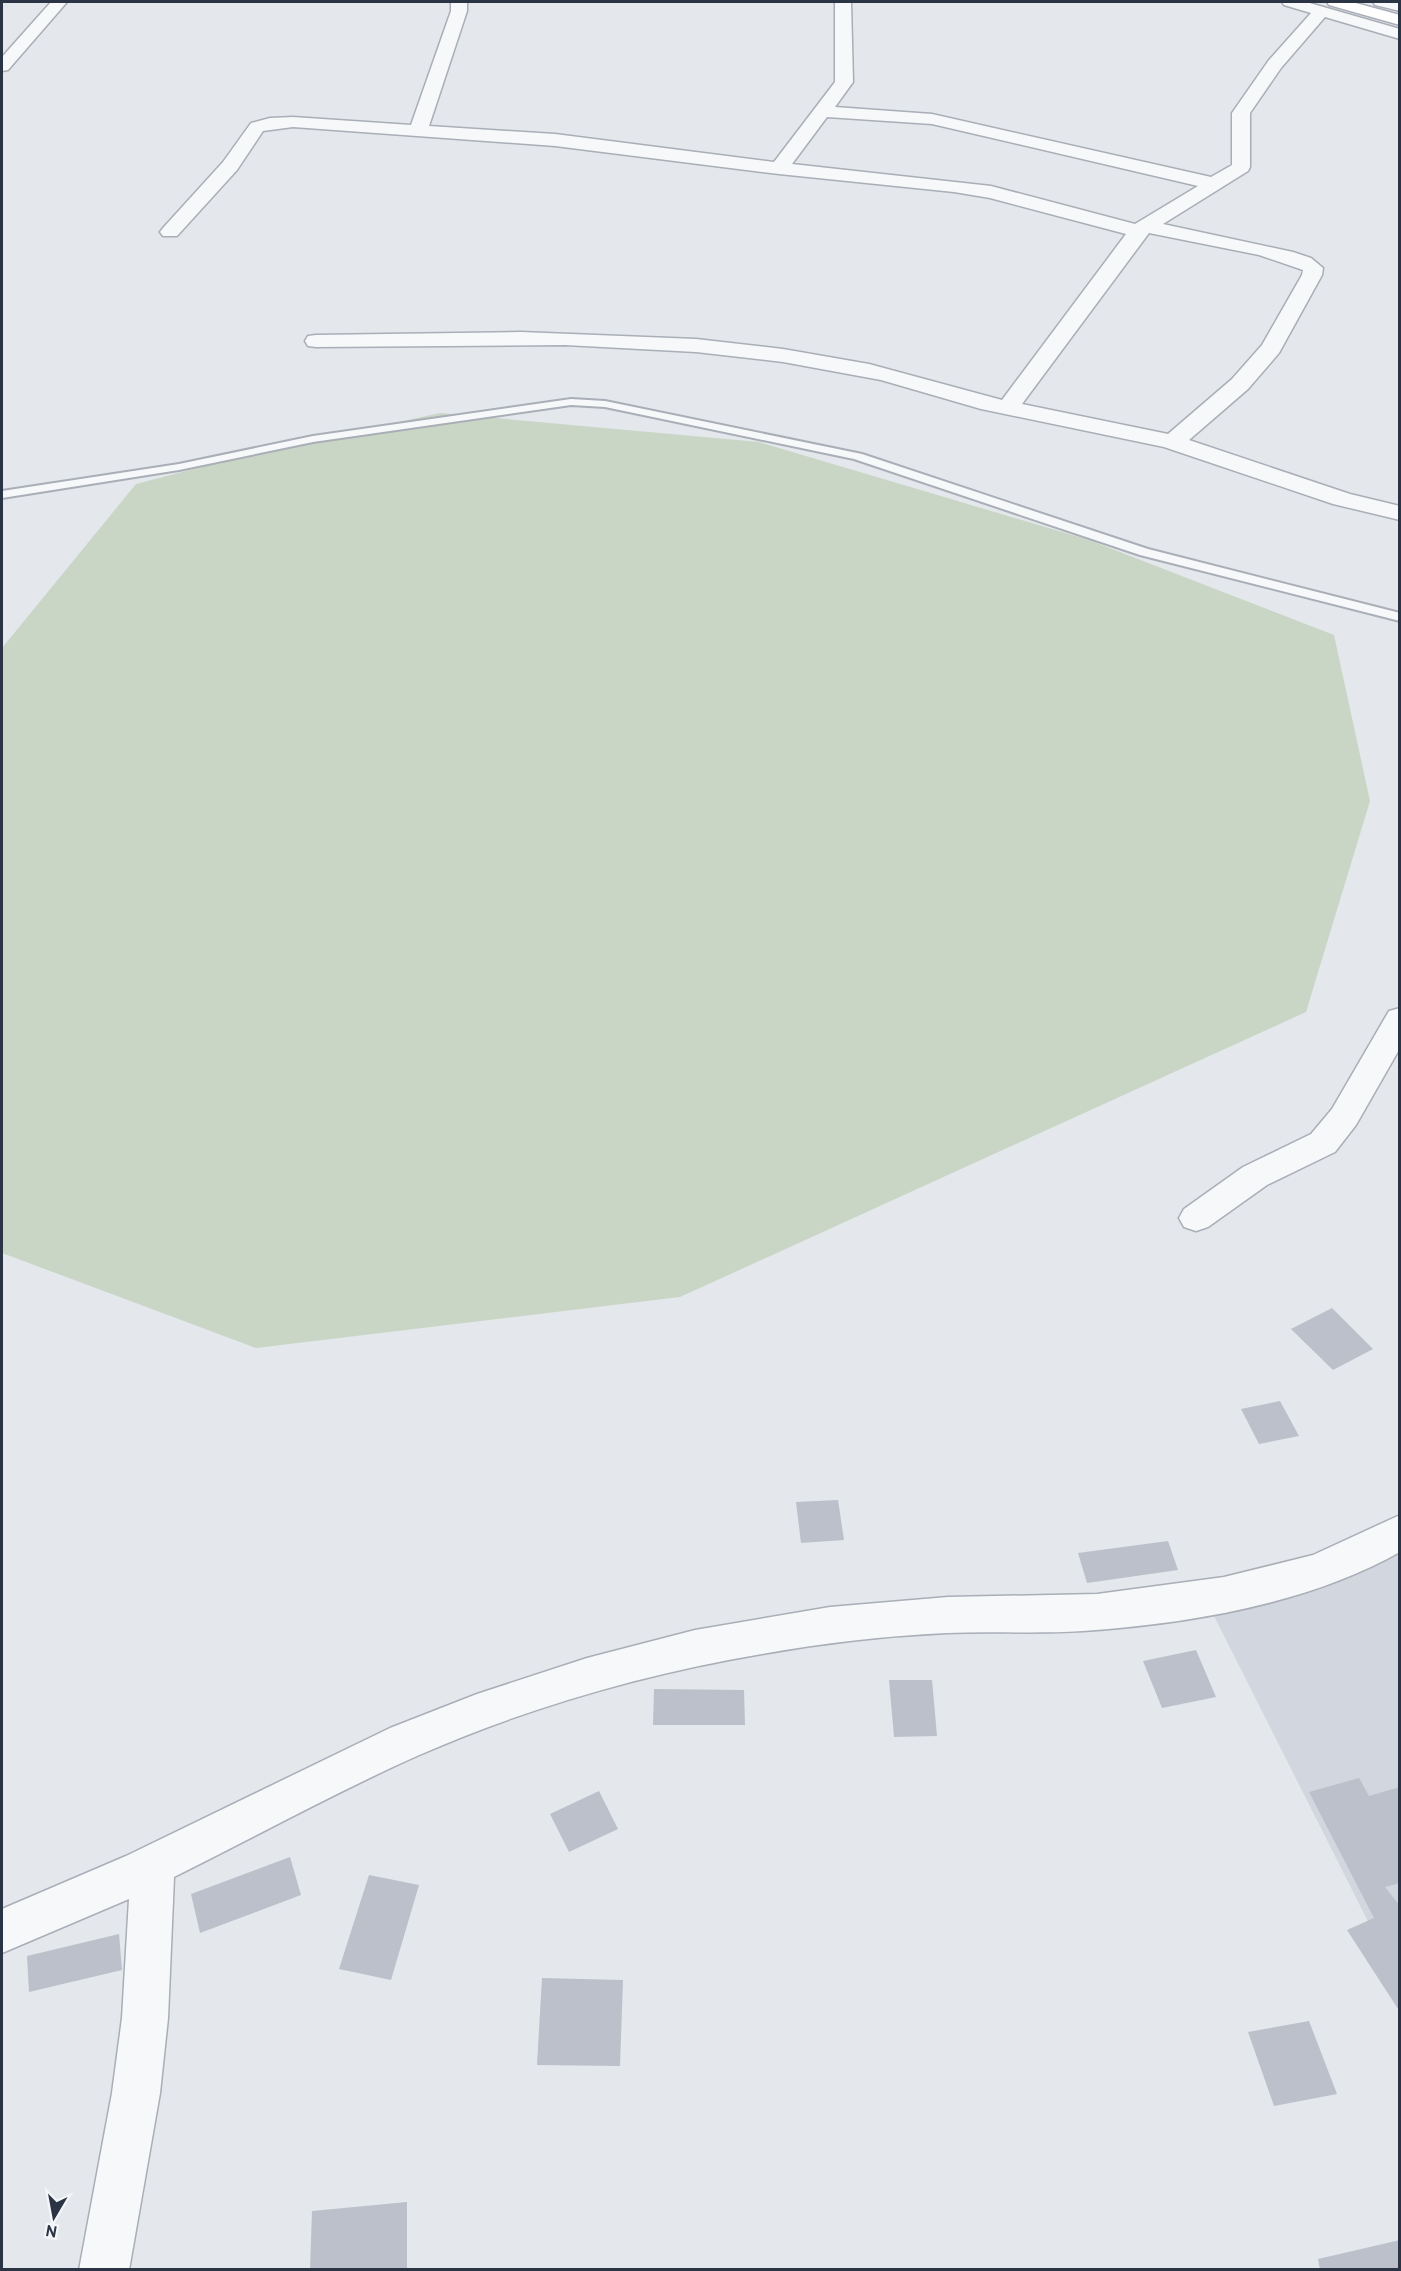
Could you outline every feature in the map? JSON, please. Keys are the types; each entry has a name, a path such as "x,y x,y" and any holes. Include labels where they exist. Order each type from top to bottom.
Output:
{"main road":[{"path":"1329,6 1400,20"}],"street":[{"path":"2,66 60,2"},
{"path":"419,129 441,68 459,10 459,2"},
{"path":"779,168 821,111 851,85 843,2"},
{"path":"1290,2 1329,6 1400,34"},
{"path":"1381,2 1400,6"},
{"path":"1008,408 1142,228 1241,166 1241,113 1275,64 1329,6"},
{"path":"883,99 913,116"},
{"path":"821,111 913,116 1215,184"},
{"path":"171,232 230,166 257,127 270,123 293,122 419,129 591,144 779,168 981,190 1142,228 1285,256 1309,264 1312,268 1312,275 1271,348 1240,384 1173,442"},
{"path":"316,341 388,343 531,338 722,349 871,371 1008,408 1077,420 1173,442 1365,505 1400,513"},
{"path":"1196,1218 1232,1190 1280,1163 1310,1152 1329,1138 1354,1100 1400,1019"},
{"path":"2,1931 41,1917 153,1866 370,1757 452,1722 555,1685 662,1656 800,1629 934,1616 1062,1614 1216,1597 1327,1569 1370,1550 1400,1532"},
{"path":"104,2270 137,2082 145,2018 153,1866"}],"lane":[{"path":"2,495 179,466 324,437 517,408 589,402 858,456 1144,552 1400,616"}],"shaded area":[{"path":"1399,1545 1399,1983 1209,1606"}],"green space":[{"path":"440,413 759,442 1089,540 1334,635 1370,801 1306,1012 680,1297 256,1348 2,1253 2,648 136,484 236,458"}],"building":[{"path":"1332,1308 1373,1349 1333,1370 1291,1329"},
{"path":"1280,1401 1299,1436 1259,1444 1241,1409"},
{"path":"838,1500 844,1540 801,1543 796,1502"},
{"path":"1168,1541 1178,1570 1087,1583 1078,1553"},
{"path":"1196,1650 1216,1697 1162,1708 1143,1661"},
{"path":"889,1680 932,1680 937,1736 894,1737"},
{"path":"654,1689 744,1690 745,1725 653,1725"},
{"path":"1359,1778 1369,1796 1400,1787 1400,1883 1385,1887 1400,1906 1400,2012 1347,1930 1374,1918 1309,1792"},
{"path":"599,1791 618,1829 569,1852 550,1814"},
{"path":"290,1857 301,1895 200,1933 191,1894"},
{"path":"369,1875 419,1885 391,1980 339,1969"},
{"path":"119,1934 122,1970 29,1992 27,1956"},
{"path":"542,1978 623,1980 620,2066 537,2065"},
{"path":"1309,2021 1337,2094 1274,2106 1248,2032"},
{"path":"407,2202 407,2270 310,2270 312,2211"},
{"path":"1400,2240 1400,2270 1320,2270 1318,2259"}]}
